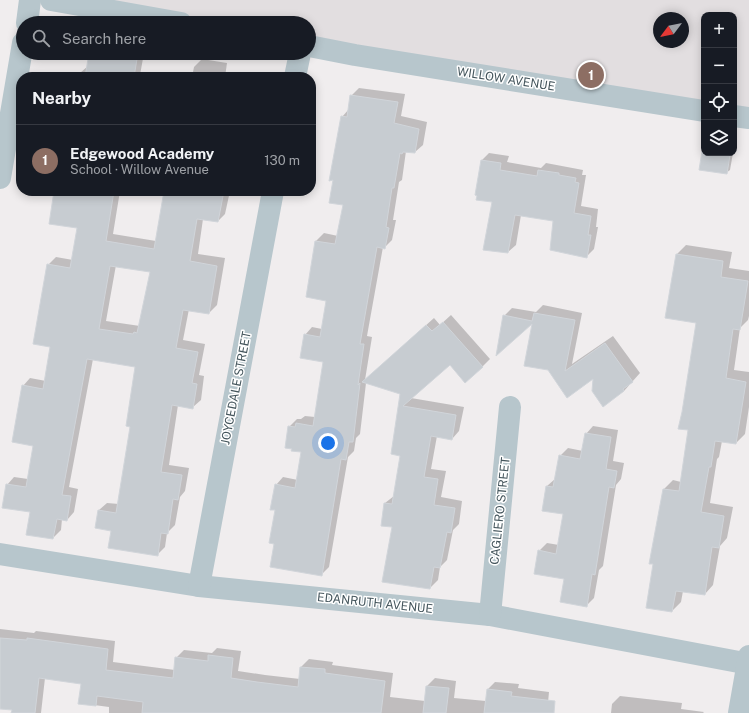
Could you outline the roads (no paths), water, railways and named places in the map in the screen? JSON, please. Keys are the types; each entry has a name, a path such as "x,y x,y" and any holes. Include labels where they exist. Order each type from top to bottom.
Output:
{"street":[{"path":"27,16 30,0"},
{"path":"52,0 141,16"},
{"name":"WILLOW AVENUE","path":"316,47 355,55 701,111"},
{"path":"18,72 20,60"},
{"path":"296,72 299,60"},
{"path":"0,178 16,85"},
{"path":"737,116 749,118"},
{"name":"JOYCEDALE STREET","path":"199,586 272,196"},
{"name":"CAGLIERO STREET","path":"490,615 510,407"},
{"name":"EDANRUTH AVENUE","path":"0,554 199,586 490,615 748,661"},
{"path":"739,713 748,661"}],"place":[{"name":"Edgewood Academy","path":"591,75"}]}
